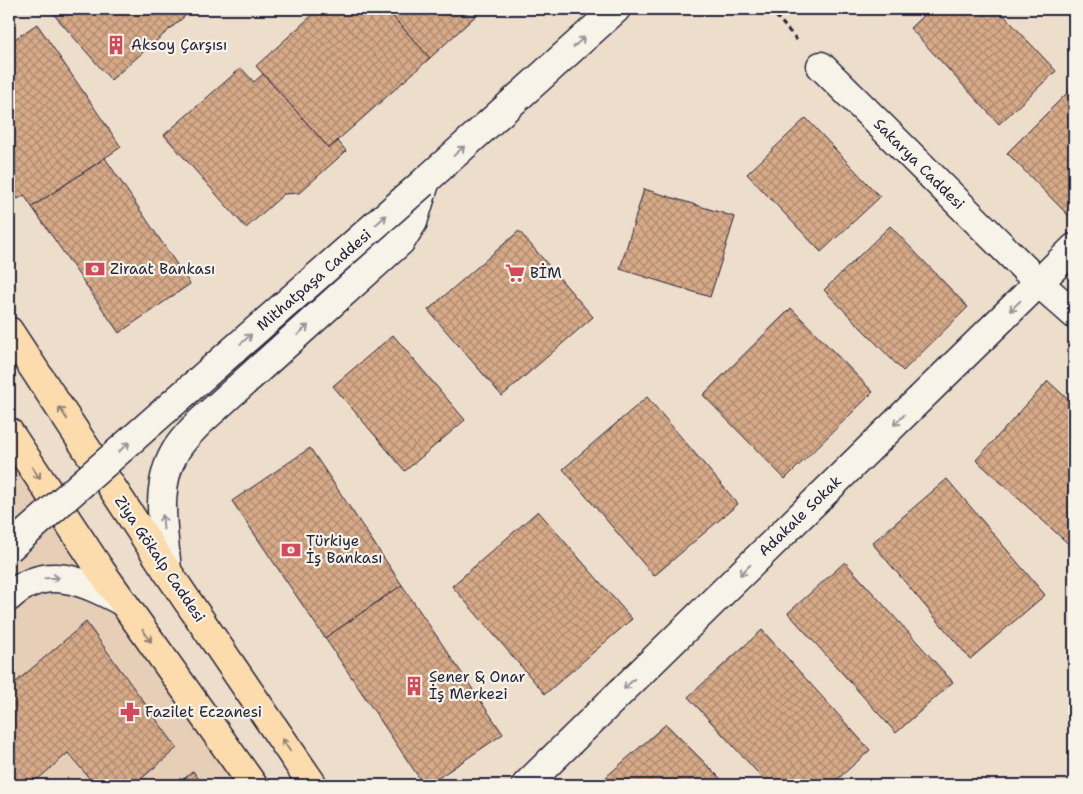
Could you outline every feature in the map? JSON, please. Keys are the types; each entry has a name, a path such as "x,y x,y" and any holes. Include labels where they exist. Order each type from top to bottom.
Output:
{"main road":[{"name":"Mithatpaşa Caddesi","path":"9,548 424,182 616,9"},
{"name":"Sakarya Caddesi","path":"821,66 1038,283 1074,314"},
{"path":"167,571 162,500 166,473 175,450 200,422 401,241 413,222 424,182"},
{"name":"Adakale Sokak","path":"526,785 1074,248"},
{"name":"Ziya Gökalp Caddesi","path":"9,331 167,571 314,785"},
{"path":"9,432 123,602 253,785"},
{"path":"9,597 22,585 33,580 54,578 96,588 123,602"}],"path":[{"path":"770,9 821,66"}],"shaded area":[{"path":"9,432 253,785 9,785"}],"building":[{"name":"Aksoy Çarşısı","path":"49,9 193,9 111,80"},
{"path":"319,9 386,9 430,58 329,148 256,66"},
{"path":"386,9 483,9 430,58"},
{"path":"930,9 998,9 1056,71 999,124 910,28"},
{"path":"37,24 121,147 32,207 24,195 18,199 9,186 9,43"},
{"path":"241,68 254,82 263,74 329,148 338,141 346,151 299,193 284,194 246,228 164,135"},
{"path":"1074,86 1074,209 1068,215 1007,153"},
{"path":"806,118 880,197 821,252 747,174"},
{"path":"105,158 190,284 119,333 32,207"},
{"path":"644,189 735,217 710,297 620,269"},
{"path":"890,226 968,307 903,371 824,290"},
{"path":"519,231 593,317 502,396 428,310"},
{"path":"791,308 873,392 785,479 703,395"},
{"path":"393,335 465,420 405,471 333,386"},
{"path":"1048,381 1074,405 1074,549 976,460"},
{"path":"647,397 738,504 654,576 563,469"},
{"path":"310,448 402,585 325,638 232,501"},
{"path":"947,479 1045,595 970,659 872,543"},
{"path":"538,511 632,619 545,694 452,586"},
{"path":"845,562 953,682 896,733 788,613"},
{"name":"Şener & Onar İş Merkezi","path":"402,585 503,734 428,785 424,785 325,638"},
{"path":"86,622 177,748 134,785 95,785 68,753 31,785 9,785 9,688"},
{"path":"762,630 870,750 831,785 769,785 688,697"},
{"path":"666,724 727,785 597,785"},
{"path":"193,771 203,785 177,785"}],"place":[{"name":"Aksoy Çarşısı","path":"116,45"},
{"name":"Ziraat Bankası","path":"95,269"},
{"name":"BİM","path":"515,273"},
{"name":"Türkiye İş Bankası","path":"291,550"},
{"name":"Şener & Onar İş Merkezi","path":"414,686"},
{"name":"Fazilet Eczanesi","path":"130,712"}]}
